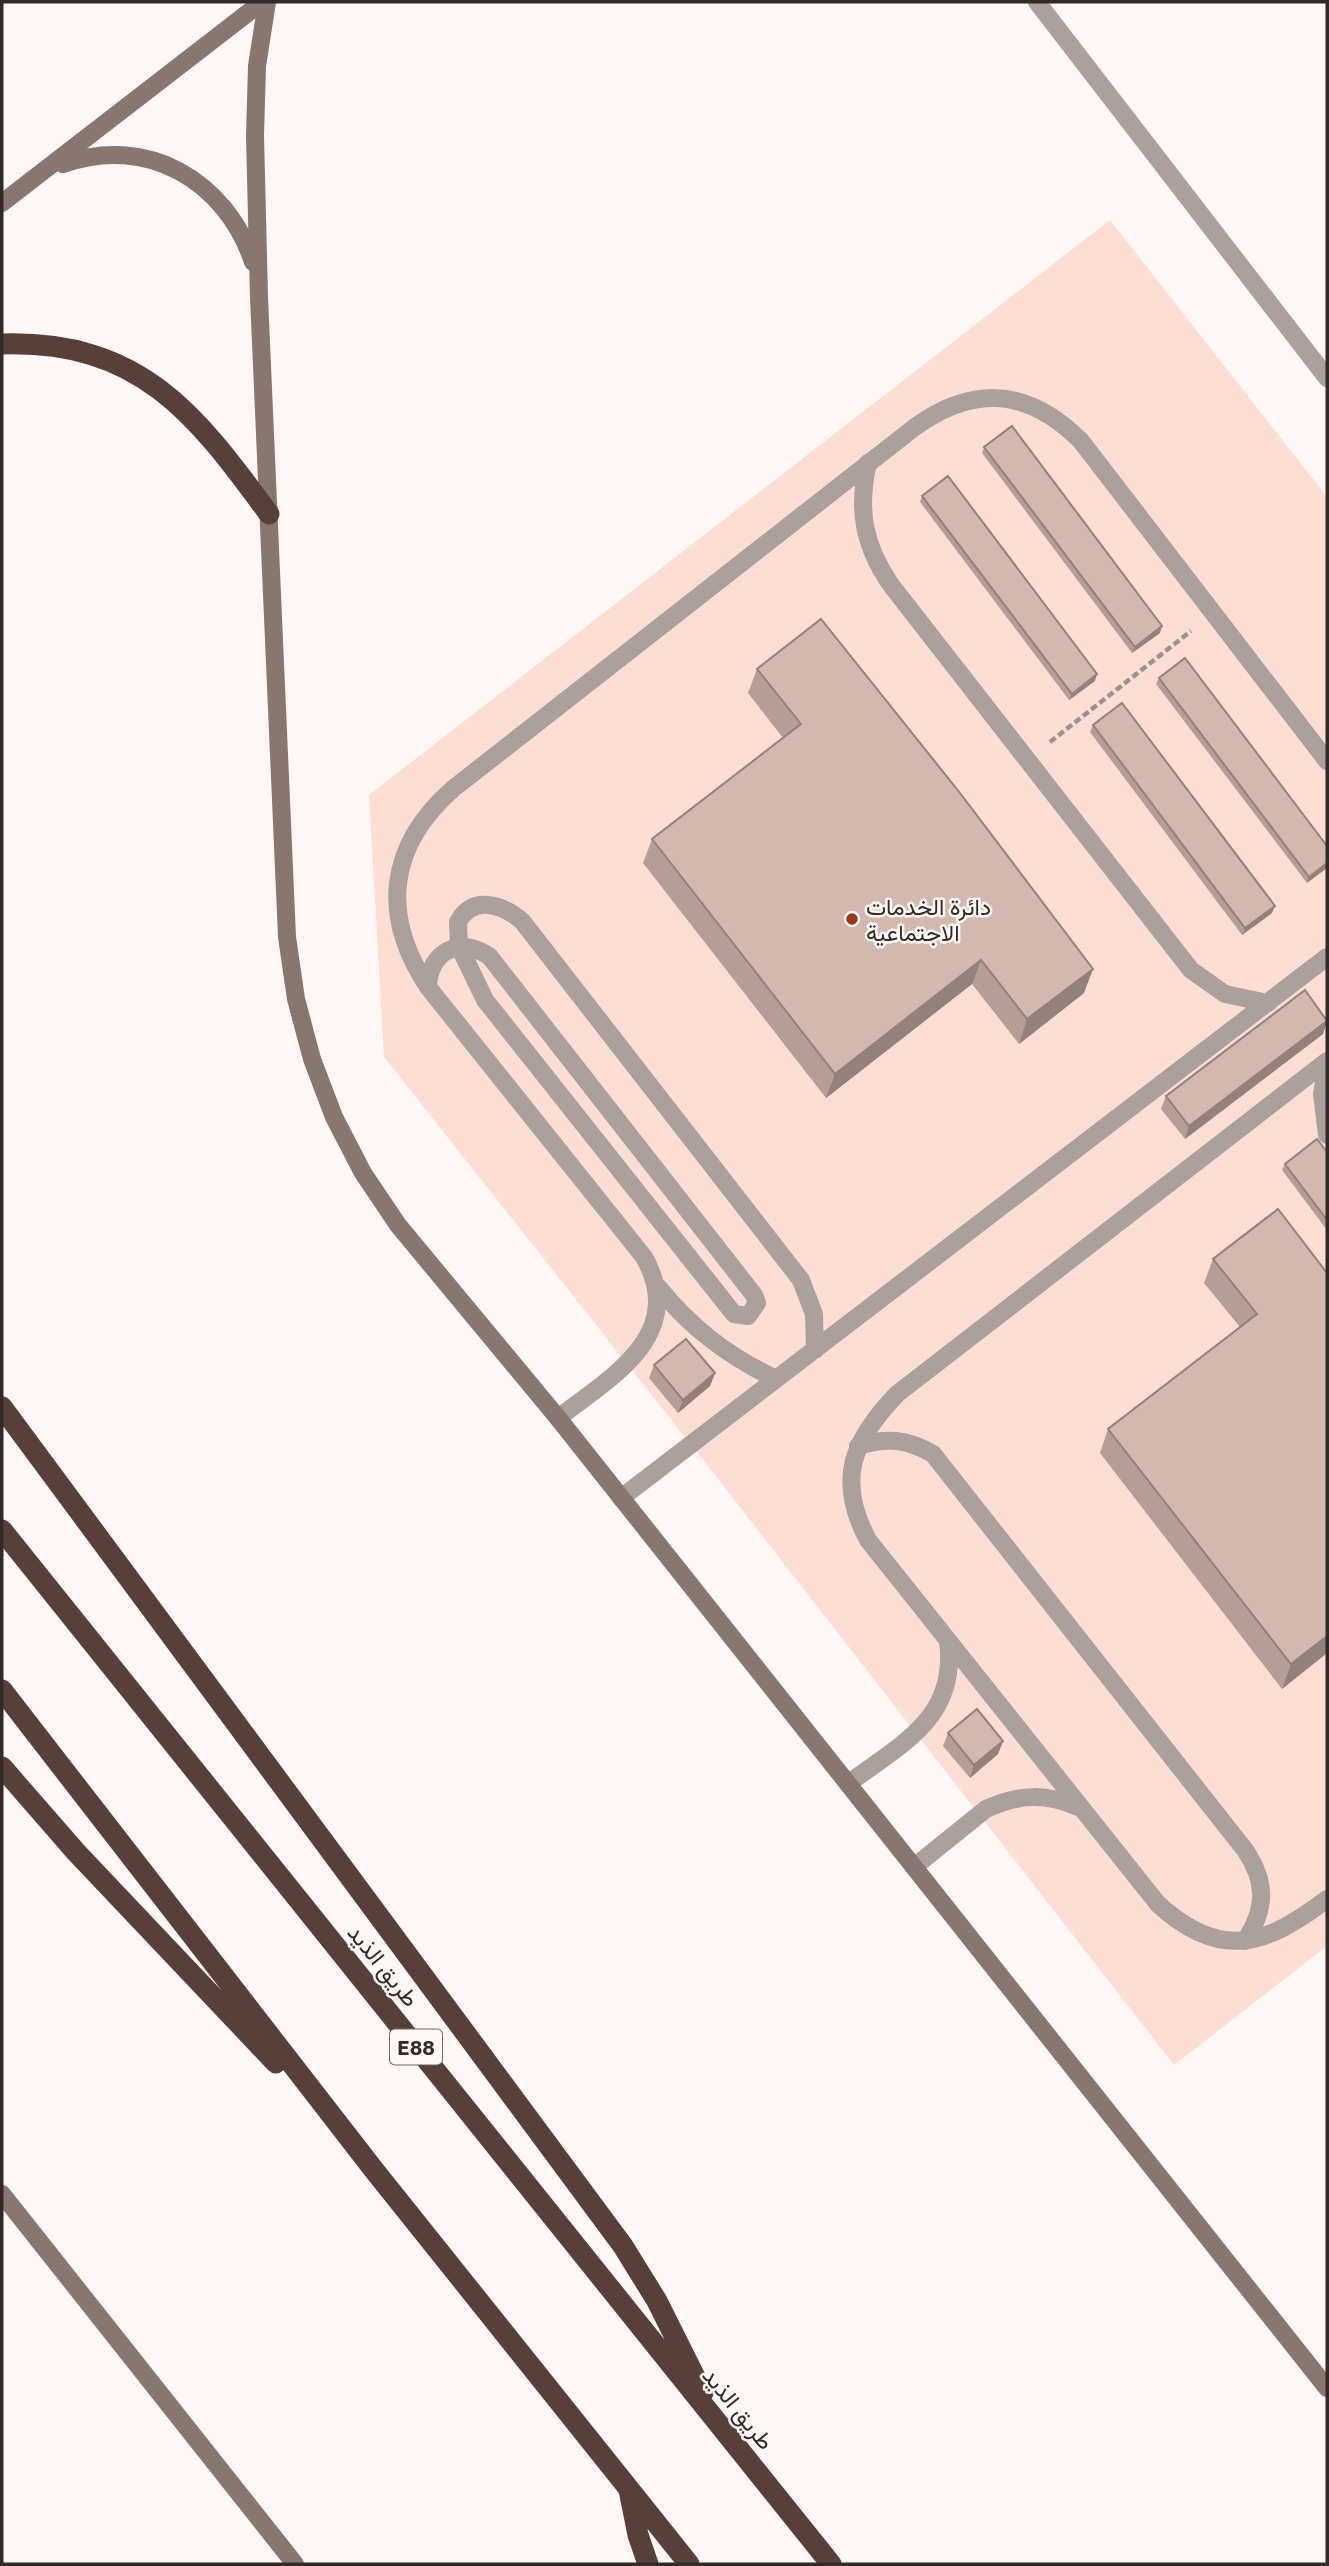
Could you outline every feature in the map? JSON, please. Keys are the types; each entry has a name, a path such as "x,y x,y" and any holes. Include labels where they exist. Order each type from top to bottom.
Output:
{"highway":[{"path":"2,344 37,343 89,353 140,375 184,407 220,448 269,514"},
{"path":"2,1407 623,2246 688,2358 713,2418"},
{"name":"طريق الذيد","path":"2,1530 831,2564"},
{"path":"2,1690 374,2170 689,2564"},
{"path":"2,1767 76,1852 374,2170"},
{"path":"629,2488 638,2535 648,2564"}],"street":[{"path":"2,203 265,2"},
{"path":"265,2 255,101 258,297 287,937 296,999 312,1059 334,1117 370,1183 398,1225 558,1418 1327,2388"},
{"path":"1037,2 1327,378"},
{"path":"47,170 81,158 118,154 155,160 188,175 217,198 239,227 253,261 258,297"},
{"path":"776,1379 723,1350 699,1332 657,1287 645,1257 428,987 411,960 400,929 397,897 401,866 411,836 430,809 932,415 950,405 978,398 1007,398 1036,406 1061,421 1081,441 1327,761"},
{"path":"868,463 862,489 862,514 867,540 877,564 1191,970 1225,994 1268,1003"},
{"path":"428,987 432,965 439,955 459,946 481,950 490,957 754,1295 757,1303 748,1316 734,1314 498,1017 474,981 459,946 458,922 462,914 477,905 502,907 530,930 801,1280 814,1314 815,1350"},
{"path":"621,1498 1327,957"},
{"path":"1327,1060 897,1394 875,1419 858,1446 851,1470 850,1494 856,1518 868,1540 1158,1905 1176,1921 1209,1936 1245,1941 1288,1928 1327,1899"},
{"path":"1327,1067 1322,1094 1327,1135"},
{"path":"558,1418 634,1357 655,1320 657,1287"},
{"path":"858,1446 876,1440 896,1440 916,1444 933,1454 1237,1839 1256,1866 1262,1885 1262,1906 1256,1924 1245,1941"},
{"path":"848,1784 929,1720 941,1702 948,1682 951,1662 948,1641"},
{"path":"914,1867 986,1809 999,1803 1019,1797 1041,1796 1082,1808"},
{"path":"2,2194 295,2564"}],"path":[{"path":"1029,759 1214,613"}],"shaded area":[{"path":"1110,220 1327,497 1327,1946 1174,2065 715,1475 384,1057 369,795"}],"building":[{"path":"1012,426 1162,626 1135,647 984,447"},
{"path":"948,476 1097,674 1072,694 922,496"},
{"path":"821,619 960,793 1093,969 1027,1019 981,960 835,1074 652,839 801,724 757,669"},
{"path":"1185,658 1327,846 1327,863 1309,877 1159,678"},
{"path":"1122,703 1275,906 1245,928 1093,725"},
{"path":"1305,990 1327,1021 1189,1126 1166,1096"},
{"path":"1317,1139 1327,1152 1327,1220 1285,1164"},
{"path":"1278,1209 1327,1273 1327,1636 1291,1664 1108,1429 1257,1314 1213,1259"},
{"path":"686,1339 715,1373 683,1400 654,1365"},
{"path":"977,1709 1003,1741 974,1765 948,1733"}],"place":[{"name":"دائرة الخدمات الاجتماعية","path":"852,919"}]}
